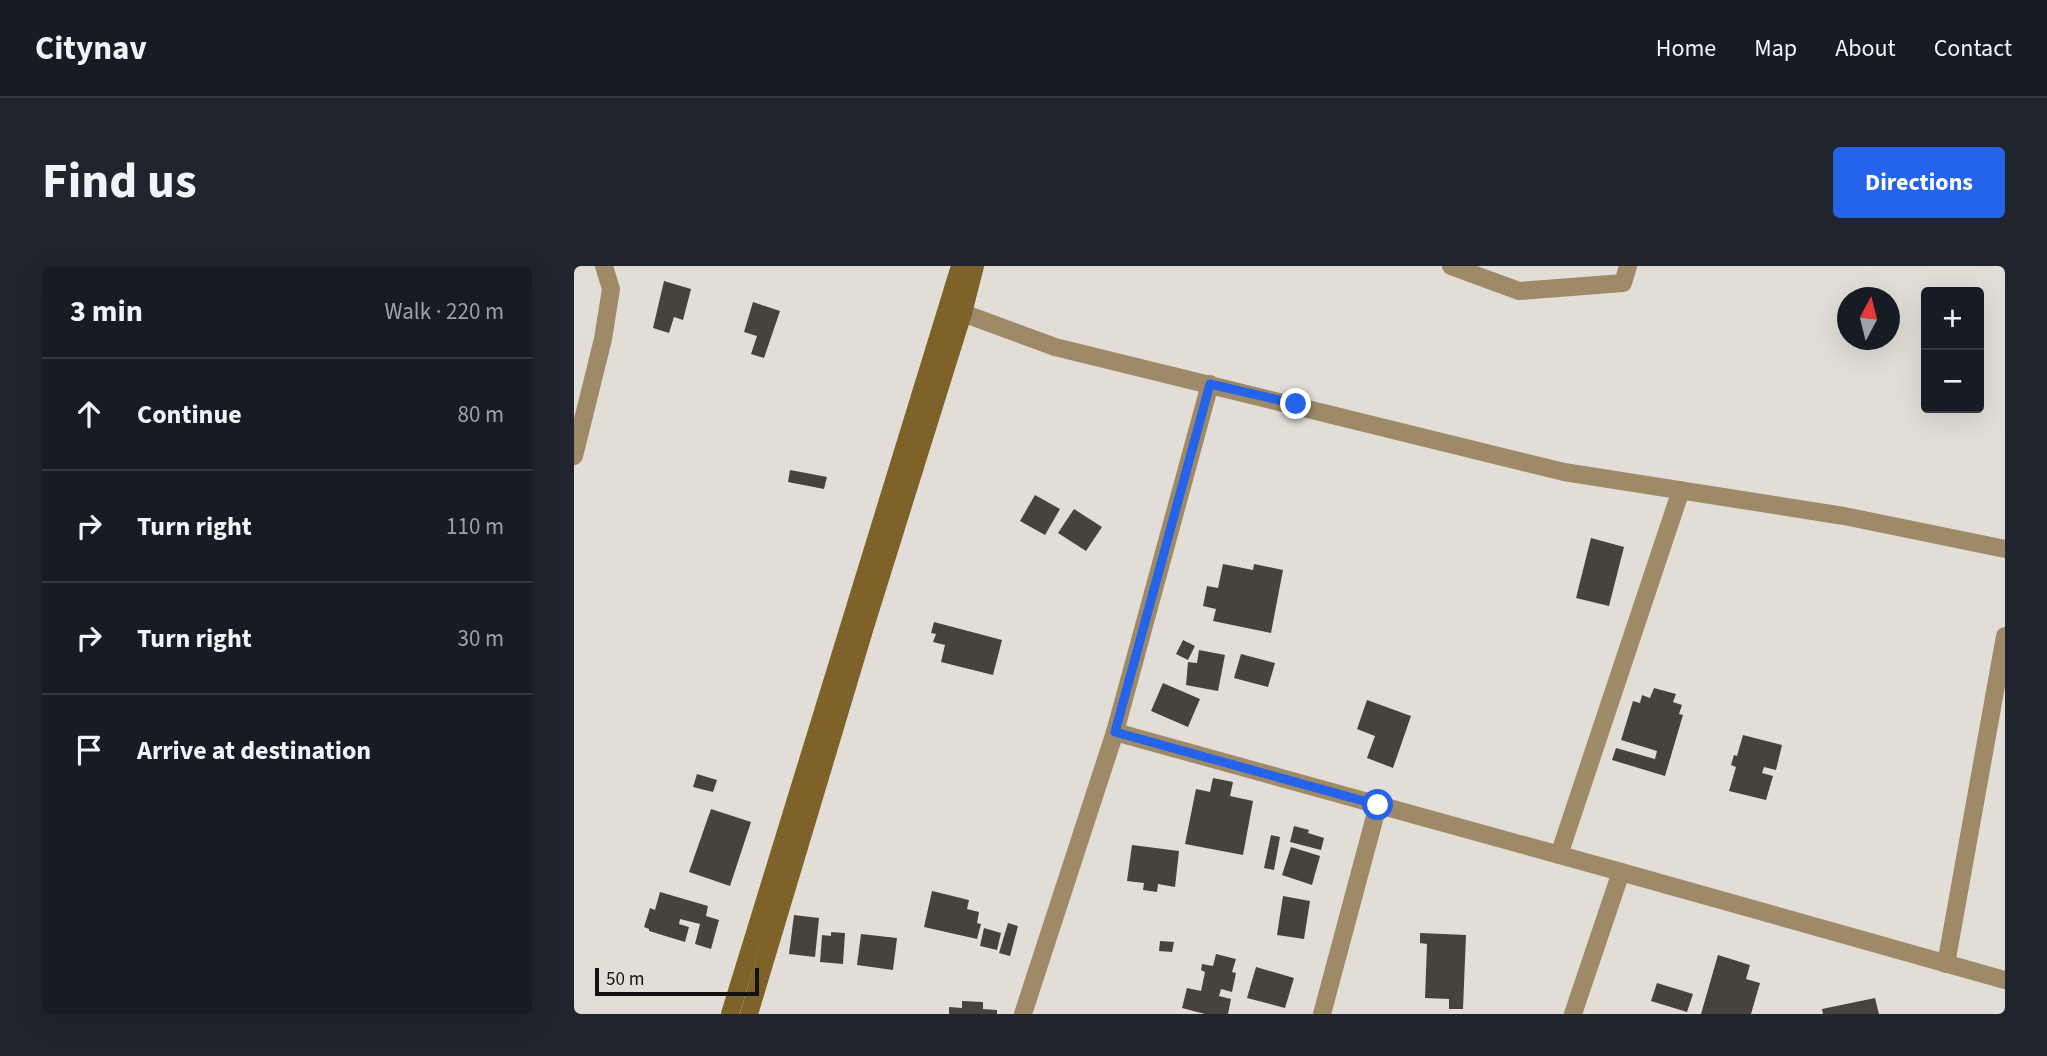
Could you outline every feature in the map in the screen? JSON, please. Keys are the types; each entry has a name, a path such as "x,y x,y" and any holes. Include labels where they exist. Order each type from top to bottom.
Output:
{"main road":[{"path":"749,1014 956,311 961,266"},
{"path":"730,1014 956,311 975,266"}],"street":[{"path":"574,456 603,339 611,289 604,266"},
{"path":"1451,266 1519,291 1623,284 1628,266"},
{"path":"956,311 1055,347 1564,472 1844,516 2005,549"},
{"path":"1023,1014 1115,732 1210,384"},
{"path":"1559,855 1681,490"},
{"path":"1946,964 2005,636"},
{"path":"1115,732 2005,980"},
{"path":"1322,1014 1378,805"},
{"path":"1573,1014 1621,872"}],"building":[{"path":"664,281 691,289 683,320 674,317 669,333 653,328"},
{"path":"753,302 780,311 764,358 751,354 757,336 744,332"},
{"path":"790,470 827,477 824,489 788,482"},
{"path":"1035,495 1060,509 1045,535 1020,521"},
{"path":"1074,509 1102,527 1086,551 1058,533"},
{"path":"1591,538 1624,547 1609,606 1576,598"},
{"path":"1223,564 1253,570 1254,564 1283,570 1271,633 1213,621 1216,609 1203,606 1207,586 1218,588"},
{"path":"934,622 1002,640 993,675 941,662 945,645 933,642 936,634 931,633"},
{"path":"1183,640 1195,646 1188,660 1176,654"},
{"path":"1199,650 1225,655 1218,691 1186,685 1188,662 1197,663"},
{"path":"1241,654 1275,663 1268,687 1234,678"},
{"path":"1163,683 1200,699 1188,727 1151,711"},
{"path":"1654,688 1676,694 1673,702 1682,705 1679,714 1683,715 1665,776 1612,760 1616,748 1655,759 1657,751 1621,740 1633,701 1640,703 1642,695 1650,698"},
{"path":"1367,700 1411,716 1393,768 1367,758 1375,736 1357,729"},
{"path":"1743,735 1782,745 1776,770 1764,767 1762,773 1773,776 1766,800 1729,791 1736,767 1731,765 1734,755 1737,756"},
{"path":"697,774 717,780 713,792 693,787"},
{"path":"1213,778 1233,782 1230,796 1253,801 1243,855 1185,844 1196,789 1210,792"},
{"path":"711,809 751,822 730,886 689,872"},
{"path":"1294,826 1324,838 1321,850 1290,842"},
{"path":"1271,835 1280,837 1274,870 1264,868"},
{"path":"1132,845 1179,851 1175,887 1158,884 1157,892 1143,890 1144,883 1127,881"},
{"path":"1291,847 1320,856 1312,885 1282,875"},
{"path":"932,891 969,900 967,909 979,912 977,923 981,924 977,939 924,927"},
{"path":"660,892 708,906 706,916 719,920 711,949 695,944 700,924 680,919 679,924 689,927 685,942 644,927 650,908 655,910"},
{"path":"1283,896 1310,901 1304,939 1277,935"},
{"path":"794,915 819,918 815,957 789,954"},
{"path":"1008,923 1018,926 1010,956 999,953"},
{"path":"984,928 1001,933 997,950 980,946"},
{"path":"831,932 845,933 843,964 820,962 822,935 831,936"},
{"path":"1420,933 1466,935 1463,1009 1449,1009 1449,999 1425,998 1427,944 1420,943"},
{"path":"861,934 897,938 893,970 857,965"},
{"path":"1160,941 1174,942 1172,952 1159,951"},
{"path":"1216,954 1236,959 1232,972 1236,973 1232,992 1221,989 1219,996 1231,999 1228,1014 1205,1014 1182,1008 1187,988 1201,991 1205,972 1201,970 1202,964 1213,966"},
{"path":"1718,955 1750,965 1746,979 1760,983 1751,1014 1701,1014"},
{"path":"1256,967 1294,978 1285,1008 1247,998"},
{"path":"1657,983 1693,994 1687,1012 1651,1001"},
{"path":"1875,998 1879,1014 1823,1014 1822,1009"},
{"path":"962,1001 983,1002 983,1009 997,1010 997,1014 949,1014 949,1007 962,1008"}],"route":[{"path":"1296,404 1210,384 1115,732 1378,805"}]}
